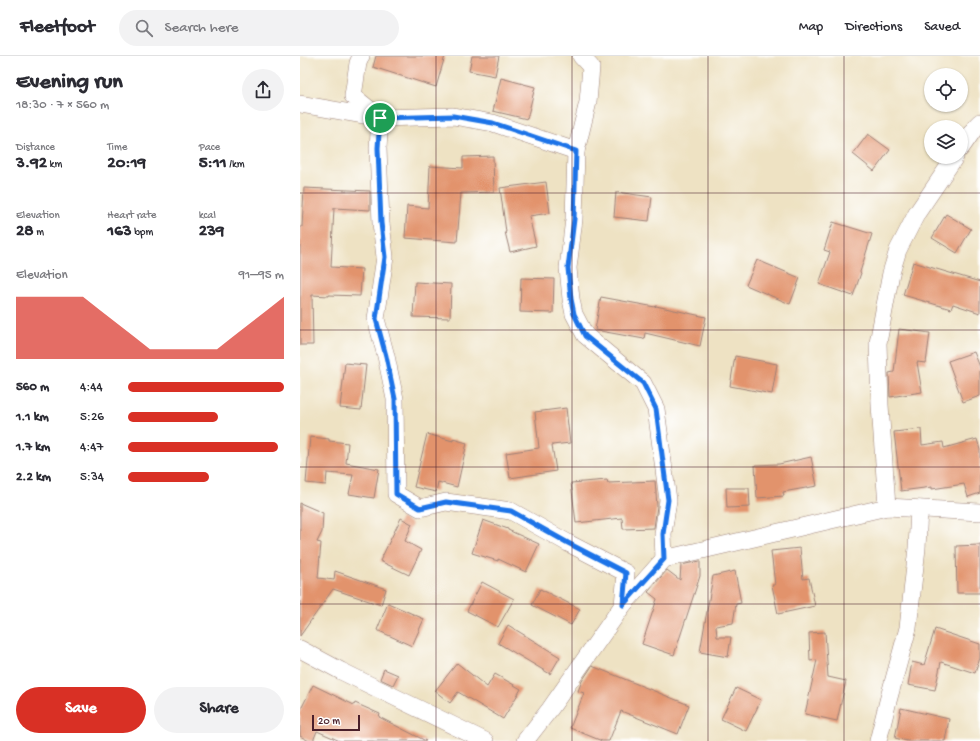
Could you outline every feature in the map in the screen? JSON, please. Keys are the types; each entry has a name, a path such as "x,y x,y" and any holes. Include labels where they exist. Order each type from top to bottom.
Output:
{"street":[{"path":"361,56 358,63 353,96 380,118"},
{"path":"581,56 592,67 588,102 576,151 574,219 568,268 571,299 574,314 585,336 643,383 656,409 668,500 663,534 664,559"},
{"path":"300,104 380,118 453,116 493,123 576,151"},
{"path":"380,118 378,148 381,223 385,257 376,319 395,399 396,494 420,508 446,502 511,511 626,573 623,605"},
{"path":"968,138 980,122"},
{"path":"886,507 878,343 891,273 898,250 918,213 950,164"},
{"path":"525,741 550,709 623,605 664,559 886,507 980,512"},
{"path":"878,741 908,628 917,548 919,509"},
{"path":"300,649 341,671 485,741"}],"building":[{"path":"376,56 445,56 436,87 373,67"},
{"path":"472,56 499,56 495,76 469,71"},
{"path":"501,78 535,87 527,119 493,111"},
{"path":"868,134 890,150 874,171 853,154"},
{"path":"493,156 494,192 461,193 457,242 405,238 407,206 428,208 430,166 463,168 463,157"},
{"path":"546,182 550,213 529,216 536,246 510,252 505,232 500,188"},
{"path":"304,188 370,191 370,210 334,208 331,267 362,269 360,296 312,295 313,345 300,345 300,227 302,227"},
{"path":"616,192 652,197 649,221 614,217"},
{"path":"946,214 971,229 957,253 932,238"},
{"path":"833,222 872,234 853,296 819,284 830,252 824,250"},
{"path":"757,260 800,278 790,304 746,285"},
{"path":"913,262 980,282 980,313 953,304 951,309 903,295"},
{"path":"521,278 554,279 553,313 520,312"},
{"path":"415,282 451,284 450,318 413,317"},
{"path":"601,297 656,306 706,317 700,346 645,333 644,339 595,330"},
{"path":"899,329 930,333 926,363 917,362 922,392 890,397 889,373 894,372"},
{"path":"974,352 980,367 980,396 963,402 948,361"},
{"path":"735,356 777,364 772,394 730,386"},
{"path":"345,363 366,365 361,410 340,408"},
{"path":"566,408 570,443 552,445 556,471 510,478 506,453 539,448 535,412"},
{"path":"921,429 922,445 943,442 944,448 977,439 980,450 980,493 968,497 964,484 932,489 932,487 901,491 894,432"},
{"path":"427,434 467,443 457,487 438,482 436,492 414,487"},
{"path":"310,437 348,443 346,463 379,469 374,498 349,494 353,475 327,473 326,485 306,483"},
{"path":"811,457 817,486 783,492 784,496 757,498 755,465 779,464"},
{"path":"607,480 608,483 655,481 657,506 654,528 623,529 622,518 576,523 571,483"},
{"path":"726,488 749,488 750,507 727,508"},
{"path":"300,503 323,513 322,532 317,542 321,543 318,578 334,580 335,571 386,589 381,605 333,589 300,636"},
{"path":"401,518 412,524 405,541 421,550 409,575 380,561"},
{"path":"483,520 508,529 539,544 526,572 498,559 498,561 472,553"},
{"path":"980,545 980,593 957,593 956,546"},
{"path":"800,548 803,579 809,578 815,606 778,614 772,585 775,585 771,551"},
{"path":"700,561 700,576 674,655 642,644 657,599 648,592 667,570 680,580 681,565"},
{"path":"735,571 741,603 736,604 733,623 716,626 717,637 731,637 728,657 700,652 713,576"},
{"path":"482,582 514,599 498,627 467,611"},
{"path":"540,589 580,609 571,625 532,605"},
{"path":"388,603 424,619 412,646 377,630"},
{"path":"508,625 560,657 550,674 498,643"},
{"path":"935,629 980,644 980,658 975,673 941,662 935,690 908,685 912,662 924,665"},
{"path":"825,632 828,677 846,681 837,721 805,714 817,660 810,661 809,633"},
{"path":"457,663 487,687 495,674 521,689 503,719 458,692 450,703 435,691"},
{"path":"592,666 689,705 678,734 621,711 609,741 602,741 570,728 584,693 578,691 582,681"},
{"path":"384,669 398,675 393,685 380,679"},
{"path":"313,685 354,705 355,703 380,714 379,717 426,741 340,741 317,731 313,741 309,741 300,736 300,711"},
{"path":"736,688 761,700 746,731 721,719"},
{"path":"901,708 949,719 945,741 907,741 895,738"}],"route":[{"path":"453,116 493,123 576,151 574,219 568,268 574,314 585,336 643,383 656,409 668,500 663,534 664,559 623,605 626,573 511,511 446,502 420,508 396,494 395,399 376,319 385,257 381,223 378,148 380,118 453,116"}]}
